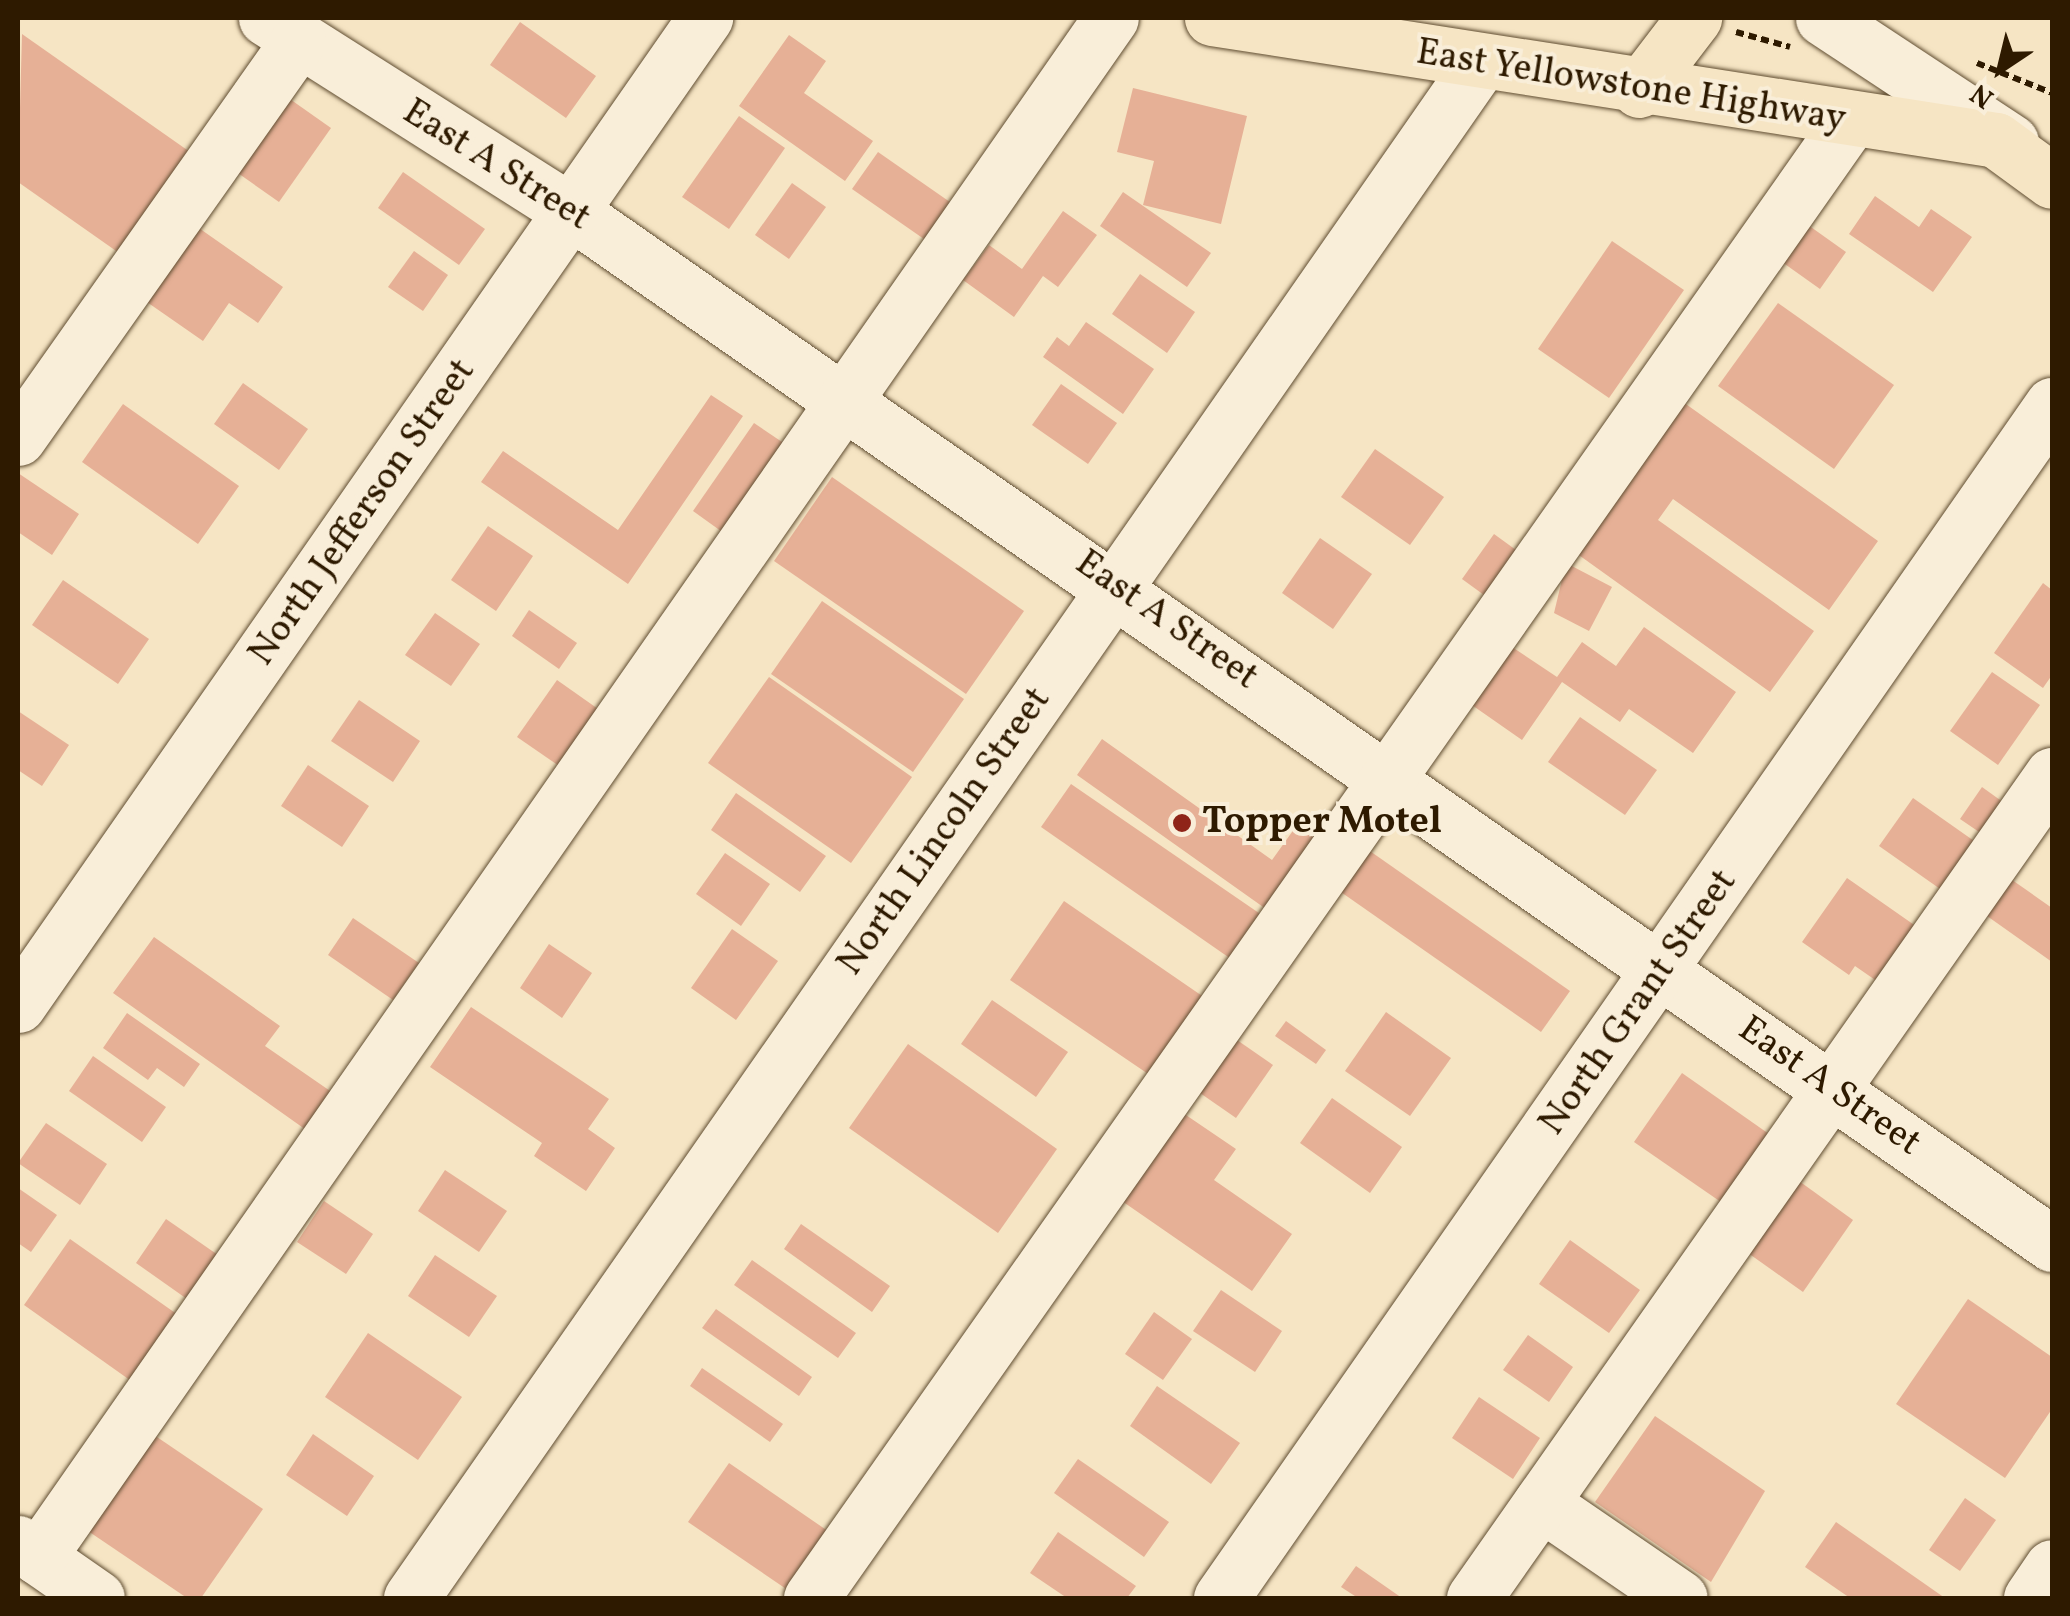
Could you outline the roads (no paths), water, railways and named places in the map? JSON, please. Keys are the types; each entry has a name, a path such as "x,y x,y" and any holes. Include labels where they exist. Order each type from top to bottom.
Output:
{"main road":[{"name":"East Yellowstone Highway","path":"1212,18 1478,66 1996,140"},
{"path":"1639,90 1694,18"},
{"path":"1996,140 2052,181"}],"street":[{"name":"North Jefferson Street","path":"18,1005 573,213 705,18"},
{"path":"97,1598 28,1550 849,403 1111,18"},
{"path":"1822,18 1996,140"},
{"name":"East A Street","path":"282,29 573,213 1116,586 2052,1244"},
{"path":"18,438 282,29"},
{"name":"North Lincoln Street","path":"412,1598 1478,66"},
{"path":"811,1598 1394,782 1850,122"},
{"name":"East Yellowstone Highway","path":"1996,140 2052,149"},
{"name":"North Grant Street","path":"1221,1598 1664,970 2052,404"},
{"path":"1474,1598 2052,774"},
{"path":"1541,1503 1680,1598"},
{"path":"2031,1598 2052,1567"}],"place":[{"name":"Topper Motel","path":"1182,823"}]}
